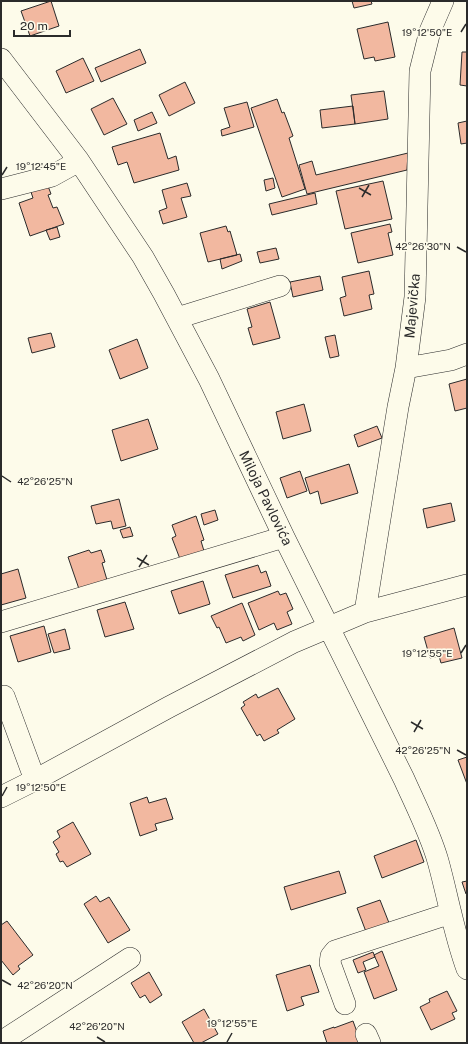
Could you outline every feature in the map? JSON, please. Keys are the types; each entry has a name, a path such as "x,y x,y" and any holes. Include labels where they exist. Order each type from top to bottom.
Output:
{"street":[{"name":"Majevička","path":"365,612 398,407 406,368 415,297 420,71 430,31 443,1"},
{"name":"Miloja Pavlovića","path":"1,61 79,161 144,257 177,318 330,627 404,779 429,835 438,861 451,913 462,942 467,969"},
{"path":"1,189 52,176 79,161"},
{"path":"177,318 280,286"},
{"path":"406,368 451,360 467,354"},
{"path":"1,622 284,536"},
{"path":"1,797 294,642 365,612 467,585"},
{"path":"4,696 35,780"},
{"path":"345,1004 330,963 331,956 335,951 451,913"},
{"path":"1,1042 130,958"}],"building":[{"path":"51,1 59,26 30,36 21,11"},
{"path":"352,1 371,1 372,4 354,8"},
{"path":"388,22 395,57 375,61 374,57 364,59 357,29"},
{"path":"140,49 146,63 101,82 95,68"},
{"path":"462,52 467,52 467,86 460,85"},
{"path":"83,58 94,81 66,93 56,71"},
{"path":"185,82 195,103 169,116 159,95"},
{"path":"384,91 388,119 355,124 351,95"},
{"path":"113,98 127,124 104,135 91,109"},
{"path":"277,99 282,113 284,112 293,136 289,138 305,189 282,197 251,108"},
{"path":"247,102 254,127 222,136 221,130 230,127 224,108"},
{"path":"353,106 355,124 322,128 320,110"},
{"path":"152,112 157,123 138,131 134,120"},
{"path":"467,121 467,143 461,144 458,123"},
{"path":"160,133 168,159 176,156 179,170 134,183 127,162 118,165 112,147"},
{"path":"408,153 407,170 307,194 299,165 312,161 316,175"},
{"path":"273,178 275,188 266,191 264,180"},
{"path":"383,181 392,219 345,229 336,191"},
{"path":"187,183 191,196 181,198 187,217 163,224 159,211 167,208 162,190"},
{"path":"48,186 51,194 48,195 53,208 57,207 64,224 30,236 19,203 33,198 31,192"},
{"path":"315,193 317,204 272,215 269,204"},
{"path":"390,224 392,232 388,233 393,255 358,263 351,233"},
{"path":"226,226 228,232 230,231 237,255 208,262 200,233"},
{"path":"57,227 60,237 50,240 46,230"},
{"path":"276,248 279,259 260,263 257,252"},
{"path":"240,254 242,261 222,269 220,259"},
{"path":"369,271 374,294 369,295 372,309 344,316 340,298 346,296 342,277"},
{"path":"320,276 323,290 293,297 290,282"},
{"path":"270,302 280,338 253,345 248,328 252,327 247,309"},
{"path":"51,333 55,347 32,353 28,338"},
{"path":"335,335 339,356 330,358 325,337"},
{"path":"137,339 148,368 120,379 109,350"},
{"path":"467,379 467,408 455,411 449,384"},
{"path":"304,404 311,431 283,439 276,412"},
{"path":"148,419 158,449 121,461 112,430"},
{"path":"377,426 382,438 358,447 354,435"},
{"path":"349,464 358,493 321,504 318,491 310,494 305,478"},
{"path":"300,471 307,491 287,498 280,478"},
{"path":"119,499 126,526 113,529 111,521 96,524 91,506"},
{"path":"451,503 455,521 427,528 423,509"},
{"path":"215,510 218,520 204,525 201,514"},
{"path":"196,516 204,540 201,541 204,551 180,559 172,538 176,536 172,525"},
{"path":"130,527 133,536 123,538 120,530"},
{"path":"89,550 91,553 101,550 105,562 102,563 107,580 79,589 68,557"},
{"path":"258,565 261,573 266,571 271,586 233,598 225,575"},
{"path":"18,569 26,598 1,605 1,574"},
{"path":"203,581 210,604 179,614 171,591"},
{"path":"278,591 280,595 286,593 293,609 287,612 292,624 277,630 274,623 259,630 248,603"},
{"path":"125,602 134,629 105,637 97,610"},
{"path":"242,603 255,635 243,641 241,637 226,643 219,627 217,628 211,616"},
{"path":"44,626 51,652 18,662 10,636"},
{"path":"454,628 462,658 441,663 439,656 430,658 424,637"},
{"path":"65,629 70,649 54,653 48,634"},
{"path":"278,688 295,719 277,730 279,733 264,741 260,734 257,736 241,708 245,705 243,702 256,694 258,698"},
{"path":"467,757 467,784 458,760"},
{"path":"147,797 149,803 166,798 173,819 155,824 157,830 140,836 130,803"},
{"path":"73,822 91,854 67,867 63,861 60,862 56,854 59,852 53,842 60,837 57,831"},
{"path":"416,840 424,862 382,878 374,856"},
{"path":"339,871 346,893 291,910 284,887"},
{"path":"467,881 467,894 466,894 462,882"},
{"path":"96,896 100,902 109,897 130,930 108,943 84,904"},
{"path":"380,900 391,928 368,937 357,908"},
{"path":"7,921 33,955 18,966 20,969 13,975 1,960 1,925"},
{"path":"382,951 397,990 374,999 364,972 379,966 374,955"},
{"path":"373,952 375,957 363,962 366,970 358,973 353,960"},
{"path":"310,965 319,992 301,997 304,1005 287,1011 276,975"},
{"path":"149,972 162,995 150,1003 145,995 140,998 131,983"},
{"path":"447,991 457,1011 452,1013 455,1019 431,1030 420,1007 430,1002 429,999"},
{"path":"204,1009 218,1034 201,1043 194,1043 182,1022"},
{"path":"353,1021 361,1043 327,1043 323,1031"}]}
